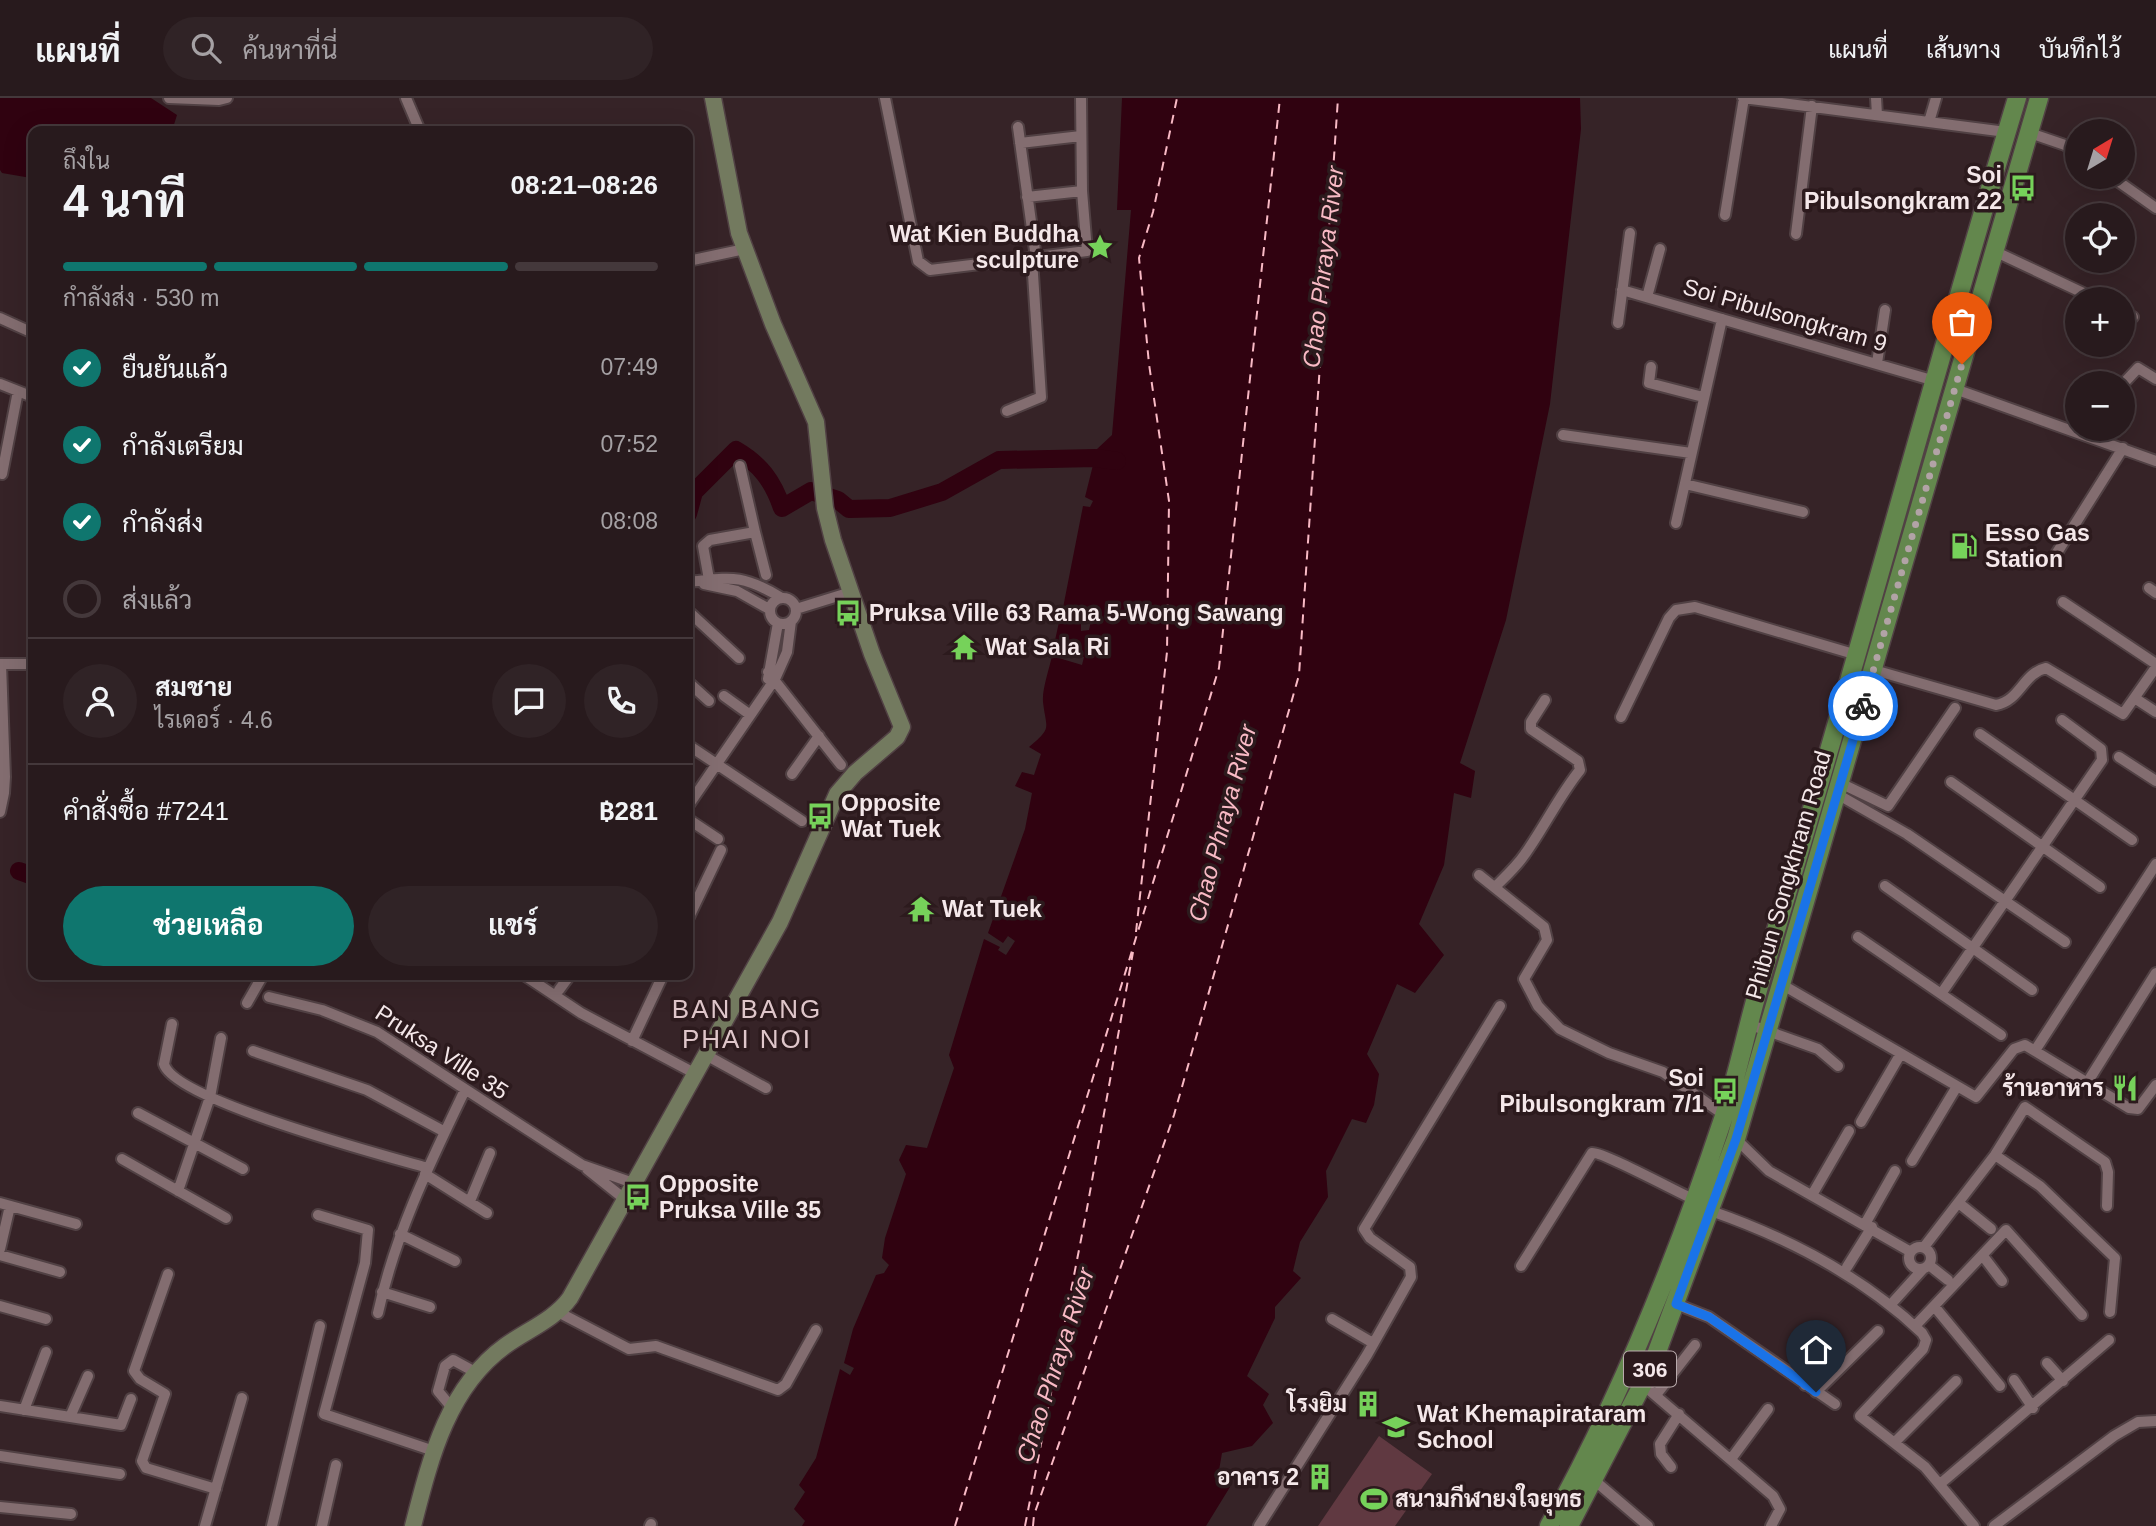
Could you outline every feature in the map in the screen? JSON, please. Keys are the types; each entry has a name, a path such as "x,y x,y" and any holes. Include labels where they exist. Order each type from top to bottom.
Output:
{"main road":[{"name":"Phibun Songkhram Road","path":"1549,1526 1620,1390 1695,1200 1724,1115 1748,1024 2017,98"},
{"name":"Phibun Songkhram Road","path":"1574,1524 1594,1480 1649,1389 1676,1304 1736,1139 2039,98"},
{"path":"1935,381 1955,389"},
{"path":"1739,1059 1757,1067"}],"street":[{"path":"169,98 227,98"},
{"path":"406,98 418,126"},
{"path":"413,1526 434,1451 453,1409 475,1372 505,1346 558,1312 570,1298 636,1184 785,911 837,794 901,732 901,723 872,654 825,508 816,422 773,324 745,249 713,98"},
{"path":"885,98 921,265 930,270 1087,251 1082,191 1081,98"},
{"path":"1726,215 1743,98 2006,132"},
{"path":"1875,98 1877,116"},
{"path":"1929,122 1936,98"},
{"path":"1796,234 1812,106"},
{"path":"1007,411 1041,397 1034,258 1018,127"},
{"path":"2030,134 2065,146"},
{"path":"1020,143 1081,136"},
{"path":"2129,189 2156,208"},
{"path":"1027,197 1082,191"},
{"path":"1618,323 1630,233"},
{"path":"693,260 745,249"},
{"path":"1647,297 1660,249"},
{"path":"1994,251 2070,287"},
{"name":"Soi Pibulsongkram 9","path":"1622,290 1935,381"},
{"path":"1877,363 1885,310"},
{"path":"0,318 28,331"},
{"path":"1676,523 1722,319"},
{"path":"1651,367 1649,383 1703,397"},
{"path":"2135,371 2138,368 2156,379"},
{"path":"0,384 28,395"},
{"path":"1955,389 2065,424"},
{"path":"2,474 18,391"},
{"path":"1563,435 1691,453"},
{"path":"2109,441 2156,461"},
{"path":"2053,559 2123,448"},
{"path":"740,466 766,575"},
{"path":"1685,484 1803,512"},
{"path":"709,581 703,551 706,543 755,531"},
{"path":"693,581 736,578 791,600 796,609"},
{"path":"709,581 737,591 769,609"},
{"path":"796,609 851,592"},
{"path":"778,623 770,615 769,609 775,599 780,597"},
{"path":"1874,670 1996,705 2012,699 2035,671 2046,668 2123,714 2136,699 2156,665 2063,602"},
{"path":"1622,717 1669,618 1676,610 1684,607 1695,607 1857,655"},
{"path":"693,798 787,652 791,621 796,609"},
{"path":"693,616 739,658"},
{"path":"778,623 791,621"},
{"path":"778,623 772,676 841,765"},
{"path":"0,812 1,664 28,664"},
{"path":"693,687 709,701"},
{"path":"724,696 749,714"},
{"path":"2136,699 2156,712"},
{"path":"1495,887 1525,855 1552,814 1561,793 1580,770 1578,761 1531,729 1531,722 1545,700"},
{"path":"1839,788 1888,806 1955,708"},
{"path":"1941,994 2102,760 2103,752 2062,720"},
{"path":"1980,734 2132,840"},
{"path":"792,774 819,736"},
{"path":"693,749 802,821"},
{"path":"2119,757 2156,781"},
{"path":"1951,782 2101,887"},
{"path":"1839,788 2065,942"},
{"path":"693,823 720,845 693,907"},
{"path":"2036,1049 2156,864"},
{"path":"1479,875 1544,928 1547,934 1547,940 1524,979 1549,1019 1574,1038 1663,1072 1724,1115"},
{"path":"1885,886 2032,990"},
{"path":"1858,937 2001,1035"},
{"path":"2087,1083 2156,974"},
{"path":"247,1003 260,980"},
{"path":"532,980 581,1013 696,1074"},
{"path":"559,990 566,980"},
{"path":"632,1041 661,980"},
{"path":"1781,984 1956,1088 1979,1096 2014,1049 2025,1045 2036,1049 2121,1105 2138,1109 2156,1085"},
{"name":"Pruksa Ville 35","path":"269,997 353,1020 404,1048 582,1165 604,1185 627,1200"},
{"path":"1259,1526 1373,1343 1412,1272 1410,1267 1370,1238 1364,1230 1500,1006"},
{"path":"172,1024 165,1069 177,1080 210,1097 269,1120 426,1171 487,1213"},
{"path":"1748,1024 1822,1051 1838,1066"},
{"path":"178,1191 210,1097 221,1038"},
{"path":"253,1051 368,1090 445,1132"},
{"path":"706,1055 766,1088"},
{"path":"1861,1122 1900,1055"},
{"path":"1912,1161 1956,1088"},
{"path":"377,1313 400,1234 426,1171 465,1090"},
{"path":"1924,1247 1996,1155 2025,1107 2105,1162 2108,1172 2108,1206"},
{"path":"138,1113 243,1169"},
{"path":"1812,1195 1849,1131"},
{"path":"1736,1139 1769,1171 1911,1252"},
{"path":"470,1201 490,1153"},
{"path":"1521,1266 1592,1153 1601,1153 1636,1173 1695,1200"},
{"path":"1996,1155 2040,1186 2115,1258 2110,1312"},
{"path":"122,1159 226,1218"},
{"name":"Pruksa Ville 35","path":"582,1165 636,1184"},
{"path":"1847,1267 1895,1171"},
{"path":"1960,1204 1991,1229"},
{"path":"0,1249 5,1205 76,1224"},
{"path":"1711,1211 1786,1240 1844,1275 1915,1326 1926,1340 1923,1349 1860,1416 1895,1442 1940,1483 1974,1526"},
{"path":"318,1215 368,1230 365,1263 324,1414 434,1451"},
{"path":"1915,1326 2006,1230 2082,1315"},
{"path":"400,1234 455,1261"},
{"path":"1924,1247 1918,1247 1911,1252 1910,1263 1926,1267 1948,1280"},
{"path":"1894,1301 1926,1267 1931,1256 1924,1247"},
{"path":"0,1255 60,1272"},
{"path":"1983,1256 2003,1281"},
{"path":"168,1274 134,1371 140,1379 165,1394 142,1461 146,1468 216,1489"},
{"path":"382,1292 430,1307"},
{"path":"1676,1304 1709,1317 1835,1404"},
{"path":"0,1306 46,1319"},
{"path":"1934,1306 2000,1386"},
{"path":"558,1312 629,1349 656,1346 778,1390 786,1384 816,1330"},
{"path":"1332,1319 1373,1343"},
{"path":"272,1526 320,1326"},
{"path":"1816,1392 1878,1331"},
{"path":"1940,1483 2033,1408 2109,1340"},
{"path":"1805,1385 1824,1363 1834,1344"},
{"path":"1695,1345 1649,1389 1731,1459 1778,1504 1778,1516 1771,1526"},
{"path":"24,1410 46,1352"},
{"path":"453,1409 438,1391 445,1366 453,1360 475,1372"},
{"path":"2047,1363 2063,1381"},
{"path":"70,1418 88,1376"},
{"path":"2014,1380 2033,1408"},
{"path":"1895,1442 1956,1381"},
{"path":"205,1526 242,1398"},
{"path":"0,1406 126,1425 131,1399"},
{"path":"1731,1459 1768,1409"},
{"path":"1671,1467 1661,1454 1660,1444 1679,1414"},
{"path":"1994,1526 2114,1436 2138,1422 2156,1421"},
{"path":"0,1456 120,1474"},
{"path":"322,1526 336,1465"},
{"path":"1594,1480 1648,1526"},
{"path":"0,1507 71,1514"}],"shaded area":[{"name":"สนามกีฬายงใจยุทธ","path":"1379,1436 1432,1474 1395,1526 1318,1526"}],"water":[{"path":"0,98 151,98 177,115 174,126 28,126 28,177 2,173"},
{"name":"Chao Phraya River","path":"1122,98 1580,98 1581,129 1550,404 1506,620 1460,763 1475,771 1471,798 1454,793 1444,865 1419,924 1444,955 1415,993 1397,984 1367,1054 1379,1074 1374,1105 1366,1123 1352,1119 1326,1171 1328,1197 1300,1242 1293,1271 1301,1278 1275,1307 1275,1318 1247,1376 1269,1394 1263,1405 1273,1423 1252,1446 1222,1453 1218,1476 1230,1487 1206,1526 802,1526 805,1521 794,1509 805,1492 799,1485 816,1458 840,1369 850,1375 854,1368 844,1363 853,1329 876,1275 884,1273 889,1265 882,1258 885,1238 906,1174 899,1160 906,1145 927,1148 954,1068 949,1055 984,939 1000,947 998,950 1006,955 1015,941 1008,936 1003,943 988,933 1025,829 1032,793 1015,786 1022,772 1034,775 1041,754 1029,747 1045,731 1043,697 1052,656 1082,665 1084,657 1054,645 1059,622 1081,624 1081,631 1089,630 1092,617 1061,618 1083,506 1090,507 1093,501 1085,497 1097,449 1112,435 1131,210 1117,210"}],"waterway":[{"path":"693,496 736,450 765,474 782,508 811,491 838,500 849,509 890,508 942,492 999,460 1095,458 1117,461"},
{"path":"19,871 28,874"}],"ferry route":[{"path":"1136,932 1167,652 1169,501 1149,364 1139,258 1153,212 1177,98"},
{"path":"955,1526 1219,668 1280,98"},
{"path":"1033,1526 1034,1515 1174,1115 1299,675 1338,98"},
{"path":"1025,1526 1086,1214 1133,952"}],"way so far":[{"path":"1863,706 1962,364"}],"place":[{"name":"Soi Pibulsongkram 22","path":"2023,188"},
{"name":"Wat Kien Buddha sculpture","path":"1100,247"},
{"name":"Esso Gas Station","path":"1964,546"},
{"name":"Pruksa Ville 63 Rama 5-Wong Sawang","path":"848,613"},
{"name":"Wat Sala Ri","path":"964,647"},
{"name":"Opposite Wat Tuek","path":"820,816"},
{"name":"Wat Tuek","path":"921,909"},
{"name":"ร้านอาหาร","path":"2125,1088"},
{"name":"Soi Pibulsongkram 7/1","path":"1725,1091"},
{"name":"Opposite Pruksa Ville 35","path":"638,1197"},
{"name":"โรงยิม","path":"1368,1404"},
{"name":"Wat Khemapirataram School","path":"1396,1427"},
{"name":"อาคาร 2","path":"1320,1477"},
{"name":"สนามกีฬายงใจยุทธ","path":"1374,1499"}],"district":[{"name":"BAN BANG PHAI NOI","path":"747,1024"}],"route":[{"path":"1816,1392 1709,1317 1676,1304 1736,1139 1863,706"}]}
